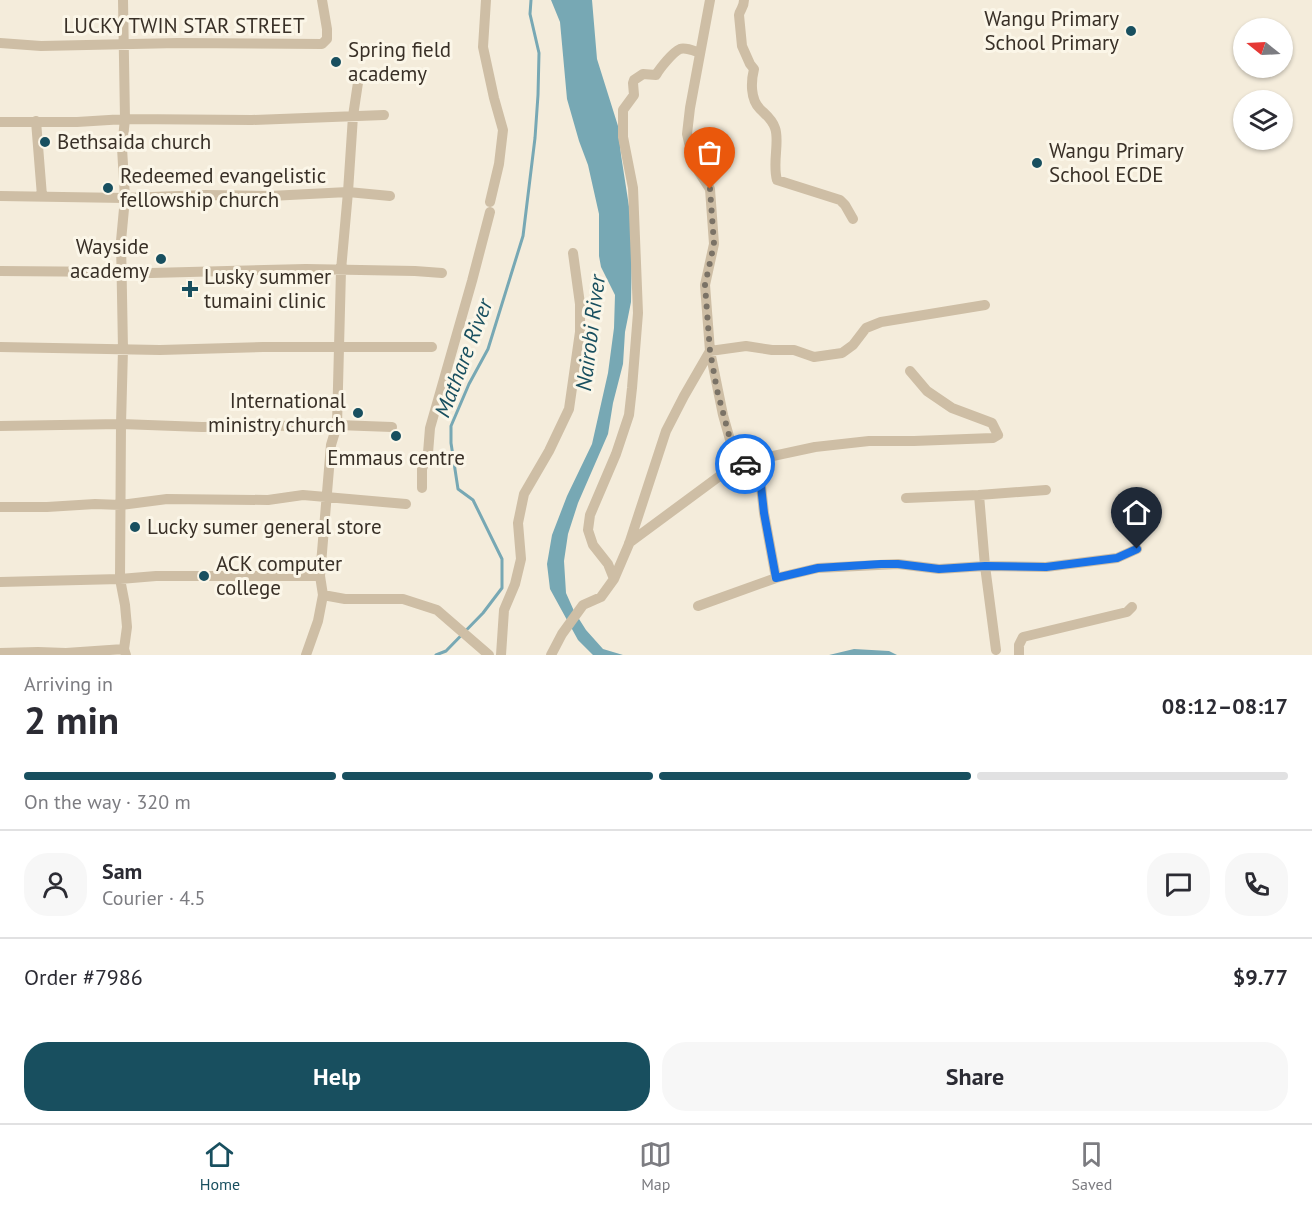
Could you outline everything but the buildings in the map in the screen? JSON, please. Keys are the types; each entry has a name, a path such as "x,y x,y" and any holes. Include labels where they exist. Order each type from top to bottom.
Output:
{"street":[{"path":"0,653 125,652 127,627 120,579 123,349 121,242 125,198 122,148 125,119 123,0"},
{"name":"LUCKY TWIN STAR STREET","path":"0,43 41,46 190,43 322,44 327,39 327,29 322,0"},
{"path":"422,488 422,469 428,453 430,428 472,280 500,164 503,130 483,47 486,0"},
{"path":"710,0 687,134 699,172 710,189 714,244 705,285 710,351 717,390 734,454 742,465"},
{"path":"744,0 744,7 739,15 742,46 754,69 753,98 759,109 767,114 776,130 775,172 777,180 840,200 853,219"},
{"path":"614,579 608,564 593,545 588,530 590,515 616,454 629,415 632,388 638,313 633,188 623,137 623,110 634,95 633,83 639,76 656,75 679,49 688,48 700,52"},
{"path":"306,654 318,621 323,595 320,576 332,445 337,425 341,270 353,116 359,76"},
{"path":"0,122 77,122 125,119 252,120 384,116"},
{"path":"36,121 42,196"},
{"path":"0,196 125,198 206,195 270,196 348,192 390,196"},
{"path":"501,655 504,610 515,584 521,559 518,523 525,494 569,410 580,332 580,304 573,253"},
{"path":"0,271 151,273 278,269 442,273"},
{"path":"710,351 746,346 772,350 794,350 814,357 842,353 853,345 866,327 881,322 985,305"},
{"path":"0,347 160,350 263,347 432,347"},
{"path":"551,655 562,634 583,605 601,597 614,579 629,543 666,431 710,351"},
{"path":"629,543 721,475 756,460 815,447 869,441 993,438 998,435 992,423 952,408 927,392 910,371"},
{"path":"0,426 121,424 392,427"},
{"path":"756,460 776,578"},
{"path":"906,498 1046,490"},
{"path":"0,507 122,505 167,499 268,500 303,495 406,504"},
{"path":"979,495 996,650"},
{"path":"698,606 776,578 818,568 898,564 939,569 985,566 1046,567 1117,558 1137,549"},
{"path":"0,582 156,576 320,576"},
{"path":"323,595 345,598 403,599 437,610 488,654"},
{"path":"1019,655 1019,645 1023,637 1127,612 1132,607"}],"water":[{"path":"551,0 592,0 597,59 618,126 630,213 631,302 625,332 623,364 608,434 578,503 568,534 564,561 566,593 574,611 586,630 603,649 623,655 593,655 578,640 550,589 547,564 552,535 567,496 592,444 608,373 614,328 615,295 601,267 599,214 588,165 567,99 560,22"},
{"path":"854,649 889,651 897,655 829,655"}],"waterway":[{"name":"Mathare River","path":"436,655 446,651 483,613 502,588 502,559 473,500 458,489 451,443 451,426 469,384 488,349 523,236 538,95 539,53 530,14 531,0"}],"way so far":[{"path":"710,189 714,244 705,285 710,351 717,390 734,454 742,465 745,464"}],"place":[{"name":"Wangu Primary School Primary","path":"1131,31"},
{"name":"Spring field academy","path":"336,62"},
{"name":"Bethsaida church","path":"45,142"},
{"name":"Wangu Primary School ECDE","path":"1037,163"},
{"name":"Redeemed evangelistic fellowship church","path":"108,188"},
{"name":"Wayside academy","path":"161,259"},
{"name":"Lusky summer tumaini clinic","path":"190,289"},
{"name":"International ministry church","path":"358,413"},
{"name":"Emmaus centre","path":"396,436"},
{"name":"Lucky sumer general store","path":"135,527"},
{"name":"ACK computer college","path":"204,576"}],"route":[{"path":"745,464 756,460 759,468 764,513 776,578 818,568 881,564 939,569 985,566 1046,567 1117,558 1137,549"}],"water label":[{"name":"Nairobi River","path":"590,333"}]}
